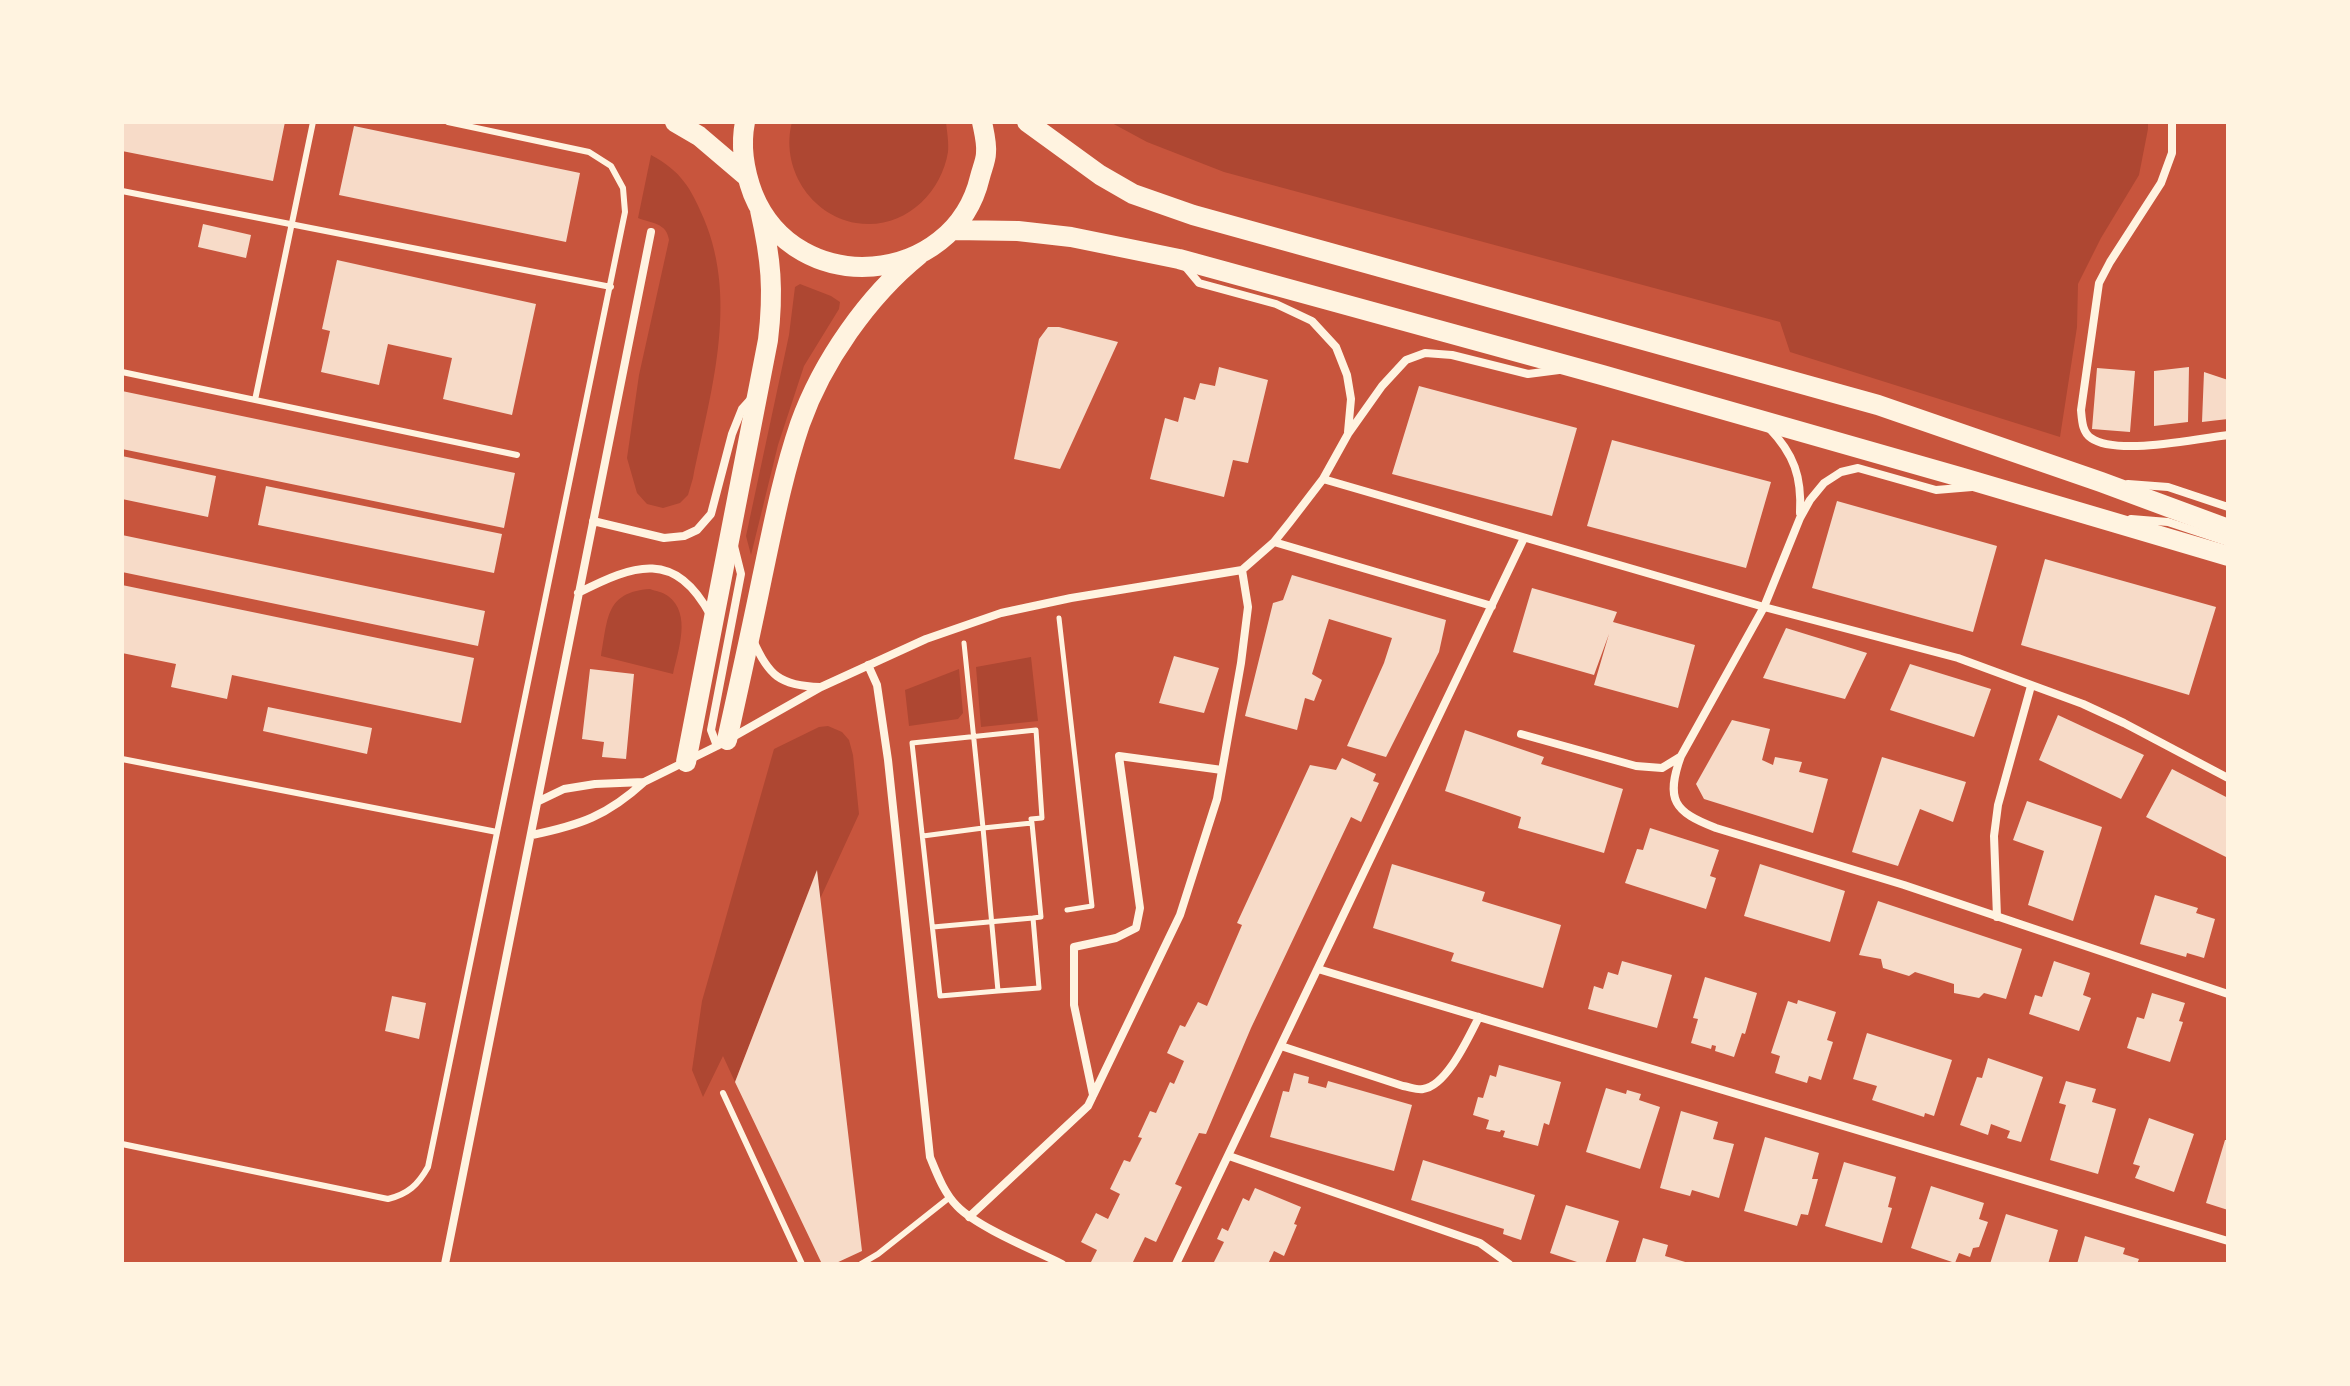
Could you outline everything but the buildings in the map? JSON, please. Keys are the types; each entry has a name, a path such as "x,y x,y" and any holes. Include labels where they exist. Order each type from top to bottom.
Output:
{"main road":[{"path":"675,122 699,136 746,176"},
{"path":"686,762 759,389 772,298 768,246 760,210 746,176 741,142 745,122"},
{"path":"722,743 781,490 801,422 824,374 850,331 894,275 953,230 976,194 986,153 982,122"},
{"path":"1027,122 1100,175 1133,194 1193,215 1878,405 2228,529"},
{"path":"760,210 783,238 813,257 848,267 884,267 919,255"},
{"path":"953,230 1018,231 1071,237 1179,259 1761,420 2228,556"}],"street":[{"path":"2172,122 2172,153 2161,183 2099,283 2081,410 2083,426 2089,437 2121,448 2228,435"},
{"path":"445,1264 651,232"},
{"path":"1179,259 1199,283 1276,304 1312,321 1336,347 1347,375 1351,399 1348,434"},
{"path":"532,835 597,816 622,802 644,782 722,743 821,687 926,639 1001,613 1242,570 1274,542 1323,479 1348,434 1406,360 1425,353 1452,355 1528,374 1576,368"},
{"path":"593,521 664,538 684,536 697,530 711,514 732,434 742,409 759,389"},
{"path":"1761,420 1781,441 1796,466 1801,492 1800,518"},
{"path":"1989,485 1936,490 1858,468 1841,472 1824,483 1800,518 1764,607 1681,756 1673,779 1676,803 1692,819 1716,828 1904,885 2228,994"},
{"path":"1323,479 1764,607 1958,658 2083,704 2228,778"},
{"path":"2101,482 2168,487 2228,507"},
{"path":"2094,516 2168,522 2228,542"},
{"path":"722,743 711,730 741,574 731,534"},
{"path":"1176,1264 1524,538"},
{"path":"1274,542 1492,606"},
{"path":"578,593 634,569 658,568 686,582 701,598 713,620"},
{"path":"969,1217 1088,1106 1180,915 1217,799 1248,607 1242,570"},
{"path":"750,633 762,662 773,674 802,687 821,687"},
{"path":"868,665 877,685 888,760 930,1157 950,1197 969,1217 1062,1264"},
{"path":"1997,917 1994,836 1998,805 2031,686"},
{"path":"1521,734 1636,766 1662,768 1681,756"},
{"path":"1093,1095 1074,1005 1074,947 1116,938 1136,928 1140,908 1119,756 1222,770"},
{"path":"539,801 564,789 644,782"},
{"path":"1318,969 2228,1241"},
{"path":"1281,1046 1403,1086 1422,1089 1433,1086 1446,1073 1464,1048 1479,1017"},
{"path":"1229,1156 1480,1243 1509,1264"}],"lane":[{"path":"255,400 313,122"},
{"path":"122,1144 388,1199 403,1196 419,1183 428,1167 625,212 623,188 611,166 589,152 448,122"},
{"path":"122,191 611,287"},
{"path":"122,372 517,455"},
{"path":"122,759 497,832"},
{"path":"723,1093 802,1264"},
{"path":"861,1264 950,1197"}],"path":[{"path":"1057,601 1092,906 1067,910"},
{"path":"962,627 998,991"},
{"path":"933,927 1041,917 1031,819 1042,818 1036,730 912,743 940,996 1039,988 1033,918"},
{"path":"923,836 1032,823"}],"shaded area":[{"path":"792,122 946,122 948,152 937,182 917,207 889,221 856,223 825,210 802,186 790,156"},
{"path":"1110,122 2148,122 2148,129 2139,175 2078,284 2077,327 2060,437 1790,352 1780,322 1224,172 1147,142"},
{"path":"651,155 678,174 694,198 714,251 719,283 718,348 693,478 688,495 680,503 663,508 647,504 637,493 627,458 639,375 669,240 662,227 638,218"},
{"path":"800,284 831,296 840,302 839,309 804,366 778,445 751,555 746,536 789,335 795,287"},
{"path":"650,589 668,596 680,612 680,644 673,674 601,656 611,610 624,596"},
{"path":"1031,657 1038,721 981,727 976,667"},
{"path":"959,669 963,713 958,719 909,726 905,690"},
{"path":"828,726 842,732 849,740 859,814 820,899 816,872 735,1082 723,1056 703,1097 692,1070 702,1001 774,749 819,727"}]}
